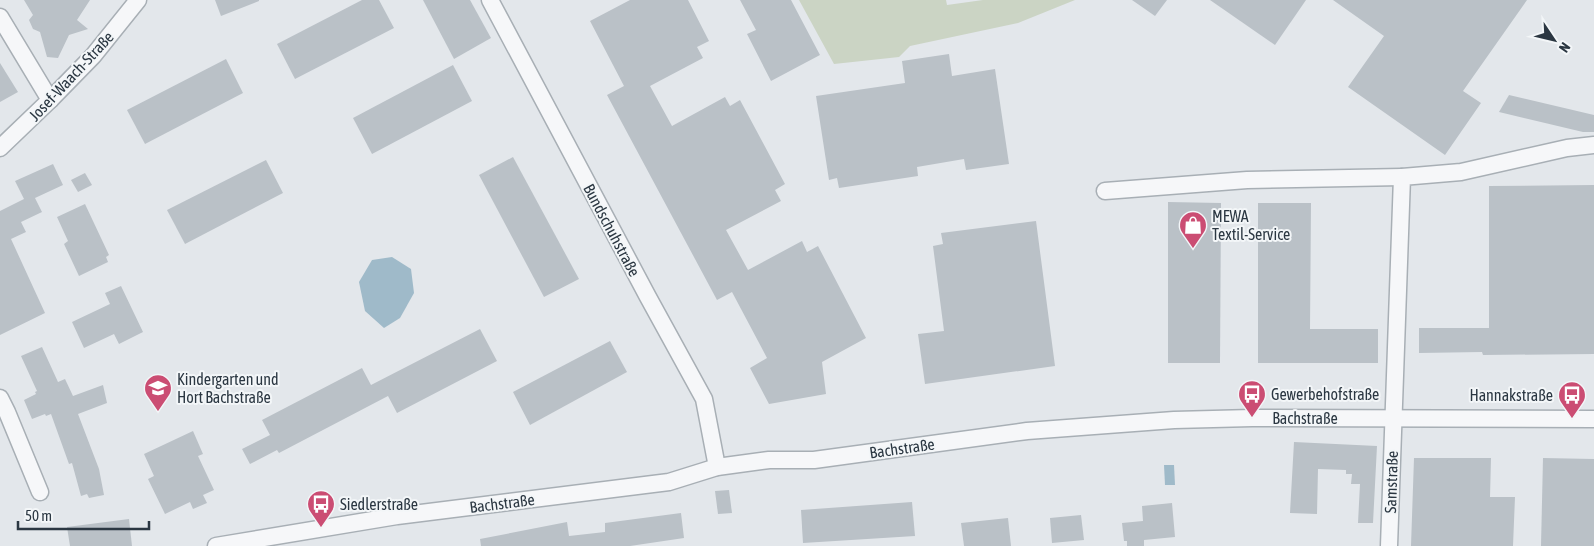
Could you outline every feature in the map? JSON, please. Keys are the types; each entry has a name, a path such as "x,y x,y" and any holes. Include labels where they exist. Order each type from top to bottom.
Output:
{"street":[{"name":"Josef-Waach-Straße","path":"0,148 93,56 138,0"},
{"name":"Bundschuhstraße","path":"490,0 704,399 717,466"},
{"path":"0,17 50,100"},
{"path":"1105,191 1246,180 1402,177 1461,172 1567,148 1594,145"},
{"path":"1393,417 1402,177"},
{"path":"0,398 40,492"},
{"name":"Bachstraße","path":"216,546 266,542 397,516 669,482 717,466 770,460 814,460 1027,431 1174,420 1393,417 1594,419"},
{"name":"Samstraße","path":"1389,546 1393,417"}],"green space":[{"path":"799,0 946,0 947,5 983,0 1075,0 1018,23 910,46 899,57 834,64"}],"water":[{"path":"392,257 411,269 414,293 400,318 384,328 365,311 359,282 372,260"},
{"path":"1164,465 1174,465 1175,485 1165,485"}],"building":[{"path":"24,0 90,0 77,20 88,29 69,35 58,58 47,57 40,32 33,29 29,20 33,15"},
{"path":"215,0 259,0 259,1 221,16"},
{"path":"362,0 379,0 394,28 295,79 277,44"},
{"path":"423,0 470,0 491,38 454,59"},
{"path":"630,0 688,0 709,41 697,47 703,58 650,86 672,126 725,97 730,106 740,100 785,184 775,190 781,201 726,230 748,270 802,241 807,252 818,246 866,338 822,362 826,394 769,404 750,368 767,358 732,292 717,300 607,95 624,86 590,21"},
{"path":"740,0 791,0 820,55 771,81 747,34 756,30"},
{"path":"1132,0 1167,0 1155,16"},
{"path":"1210,0 1306,0 1275,45"},
{"path":"1333,0 1527,0 1463,91 1481,103 1445,155 1348,87 1384,36"},
{"path":"949,54 952,76 995,69 1009,164 966,170 964,159 917,167 918,176 839,188 837,178 829,180 816,96 905,83 902,61"},
{"path":"226,59 243,93 145,144 127,110"},
{"path":"0,63 18,92 0,102"},
{"path":"453,65 472,101 372,154 353,118"},
{"path":"1509,95 1594,115 1594,132 1583,132 1499,112"},
{"path":"513,157 579,279 544,297 479,175"},
{"path":"266,160 283,193 185,244 167,210"},
{"path":"53,164 63,185 35,198 42,212 21,222 26,232 11,239 45,313 0,335 0,211 24,199 15,181"},
{"path":"85,173 92,185 78,192 71,180"},
{"path":"1594,185 1594,354 1483,355 1482,352 1419,353 1419,328 1489,328 1489,186"},
{"path":"1168,202 1221,203 1220,363 1168,363"},
{"path":"1258,203 1311,203 1310,329 1378,329 1378,363 1258,363"},
{"path":"85,204 109,255 106,257 108,262 79,276 64,244 68,241 57,217"},
{"path":"1036,221 1055,366 925,384 918,334 944,331 933,246 943,244 941,233"},
{"path":"121,286 143,332 119,344 114,334 84,348 72,322 110,304 105,293"},
{"path":"480,329 497,361 397,413 388,396 279,453 277,450 250,464 242,449 270,435 262,420 362,368 371,385"},
{"path":"610,341 627,372 530,425 513,392"},
{"path":"42,347 58,382 65,379 73,396 103,385 107,403 78,414 99,469 104,495 89,498 87,494 81,496 72,463 69,464 51,414 46,416 45,414 32,419 24,400 36,394 35,392 37,391 21,356"},
{"path":"193,431 203,454 198,456 214,490 203,495 207,503 193,509 190,502 165,514 148,479 154,476 144,454"},
{"path":"1294,442 1377,446 1373,523 1358,523 1360,484 1351,484 1352,474 1346,474 1346,470 1318,469 1317,514 1290,513"},
{"path":"1414,458 1491,458 1490,497 1515,497 1513,546 1411,546"},
{"path":"1543,458 1594,459 1594,546 1541,546"},
{"path":"729,490 732,513 718,514 715,491"},
{"path":"912,502 915,536 803,543 801,510"},
{"path":"1172,503 1175,537 1144,540 1144,546 1127,546 1127,541 1124,541 1122,523 1143,521 1142,506"},
{"path":"681,513 684,538 630,546 481,546 480,539 567,522 569,536 605,532 605,523"},
{"path":"1081,515 1084,540 1052,543 1050,518"},
{"path":"1008,518 1011,546 964,546 961,523"},
{"path":"129,519 132,546 70,546 67,527"}],"place":[{"name":"MEWA Textil-Service","path":"1193,249"},
{"name":"Kindergarten und Hort Bachstraße","path":"158,412"},
{"name":"Gewerbehofstraße","path":"1252,418"},
{"name":"Hannakstraße","path":"1572,419"},
{"name":"Siedlerstraße","path":"321,528"}]}
